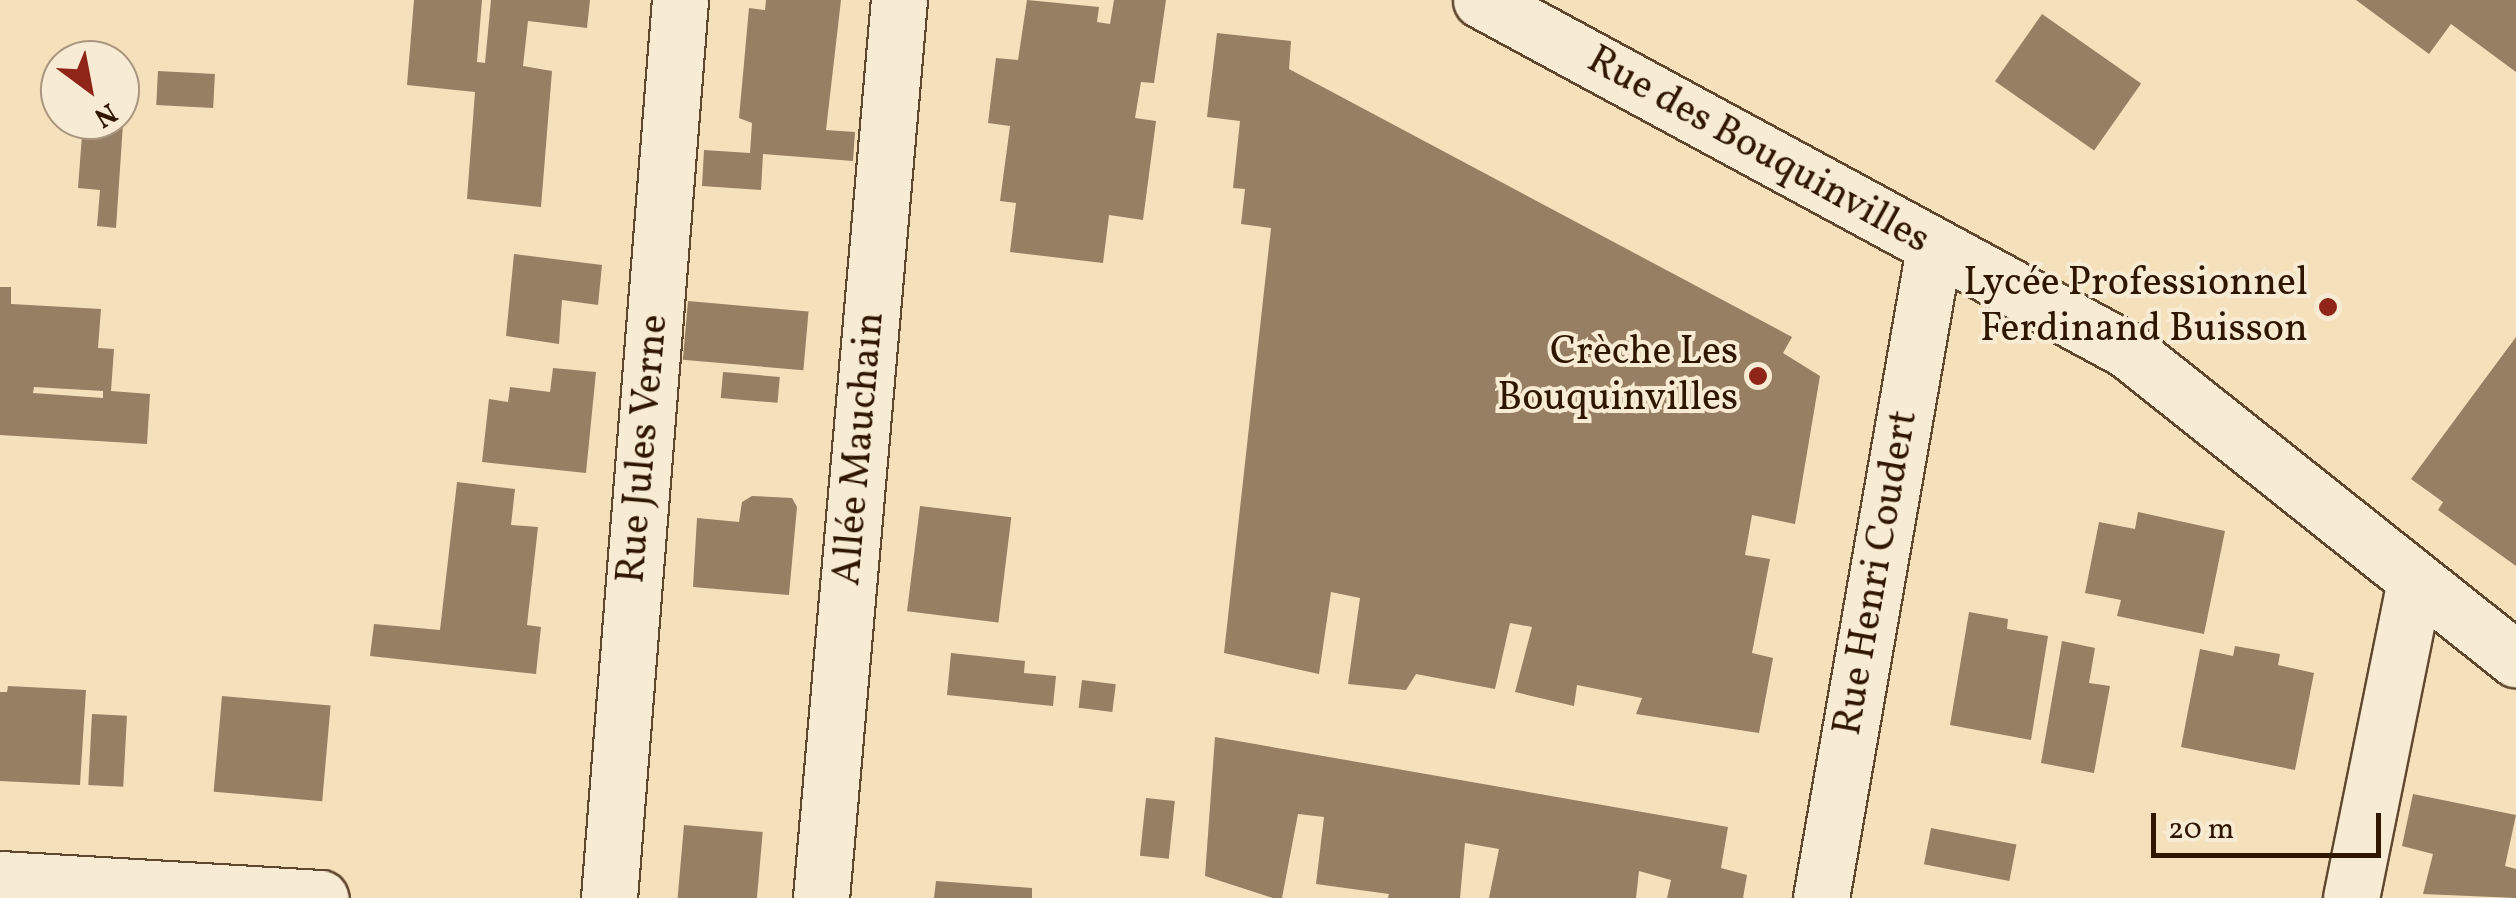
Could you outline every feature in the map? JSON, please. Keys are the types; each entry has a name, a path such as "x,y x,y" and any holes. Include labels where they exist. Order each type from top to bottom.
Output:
{"street":[{"name":"Rue Jules Verne","path":"609,898 680,0"},
{"name":"Allée Mauchain","path":"822,898 898,0"},
{"name":"Rue des Bouquinvilles","path":"1482,0 2127,350 2516,659"},
{"name":"Rue Henri Coudert","path":"1822,898 1934,248"},
{"path":"2351,898 2415,580"},
{"path":"0,879 320,898"}],"building":[{"path":"414,0 482,0 477,62 485,63 491,0 590,0 587,28 528,21 523,66 552,71 541,207 467,199 475,92 407,85"},
{"path":"766,0 841,0 826,130 855,132 853,161 763,154 761,190 702,186 704,150 750,153 752,123 739,118 749,8 765,10"},
{"path":"1027,0 1099,7 1097,22 1110,24 1114,0 1166,0 1154,83 1141,82 1135,118 1156,121 1143,220 1109,215 1103,263 1010,252 1016,203 1000,201 1010,126 988,123 996,58 1018,60"},
{"path":"2356,0 2516,0 2516,72 2451,24 2429,54"},
{"path":"2042,14 2141,83 2094,151 1995,81"},
{"path":"1217,33 1291,41 1289,69 1792,337 1783,353 1820,376 1795,524 1752,515 1745,555 1770,559 1752,653 1773,658 1759,733 1636,714 1642,698 1577,685 1574,706 1515,692 1532,627 1510,623 1495,689 1416,674 1406,690 1348,684 1360,598 1331,592 1319,674 1224,653 1271,228 1241,224 1245,189 1233,188 1240,121 1207,117"},
{"path":"158,71 215,74 213,108 156,105"},
{"path":"82,140 122,140 116,228 97,226 100,190 78,188"},
{"path":"514,254 602,265 598,305 562,300 559,344 506,336"},
{"path":"0,287 11,287 11,304 101,309 98,348 114,349 111,391 150,394 147,444 0,435","holes":["34,387 103,391 103,398 33,393"]},
{"path":"688,301 809,312 803,370 683,360"},
{"path":"2516,337 2516,566 2438,510 2443,502 2411,479"},
{"path":"553,368 596,372 586,473 482,462 489,399 508,402 510,387 550,392"},
{"path":"723,372 780,377 778,403 721,398"},
{"path":"457,482 515,489 511,525 538,527 527,625 541,627 536,674 370,656 374,624 440,630"},
{"path":"752,496 792,498 797,507 789,595 693,587 697,518 739,522 742,502"},
{"path":"920,506 1011,517 998,622 907,611"},
{"path":"2138,512 2225,531 2204,634 2117,616 2121,600 2085,593 2099,522 2135,529"},
{"path":"1969,612 2008,619 2007,629 2048,636 2031,740 1950,725"},
{"path":"2062,641 2095,648 2089,683 2110,686 2094,773 2041,763"},
{"path":"2235,646 2280,654 2278,665 2314,673 2295,770 2181,747 2200,649 2233,656"},
{"path":"951,653 1025,661 1024,673 1056,676 1053,706 947,695"},
{"path":"1082,680 1116,684 1112,712 1079,708"},
{"path":"8,686 86,690 80,785 0,781 0,692 7,692"},
{"path":"222,696 331,705 322,801 214,792"},
{"path":"92,714 127,716 123,787 88,785"},
{"path":"1215,737 1728,827 1721,868 1747,875 1743,898 1667,898 1671,880 1639,871 1636,898 1489,898 1499,849 1465,843 1460,898 1388,898 1389,894 1316,884 1324,817 1298,814 1282,898 1273,898 1205,876"},
{"path":"2413,794 2516,815 2505,866 2516,869 2516,898 2423,894 2433,854 2402,846"},
{"path":"1146,798 1175,801 1169,859 1140,856"},
{"path":"684,825 763,832 757,898 678,898"},
{"path":"1931,828 2016,845 2009,881 1924,864"},
{"path":"936,881 1032,888 1032,898 934,898"}],"place":[{"name":"Lycée Professionnel Ferdinand Buisson","path":"2328,307"},
{"name":"Crèche Les Bouquinvilles","path":"1758,376"}]}
